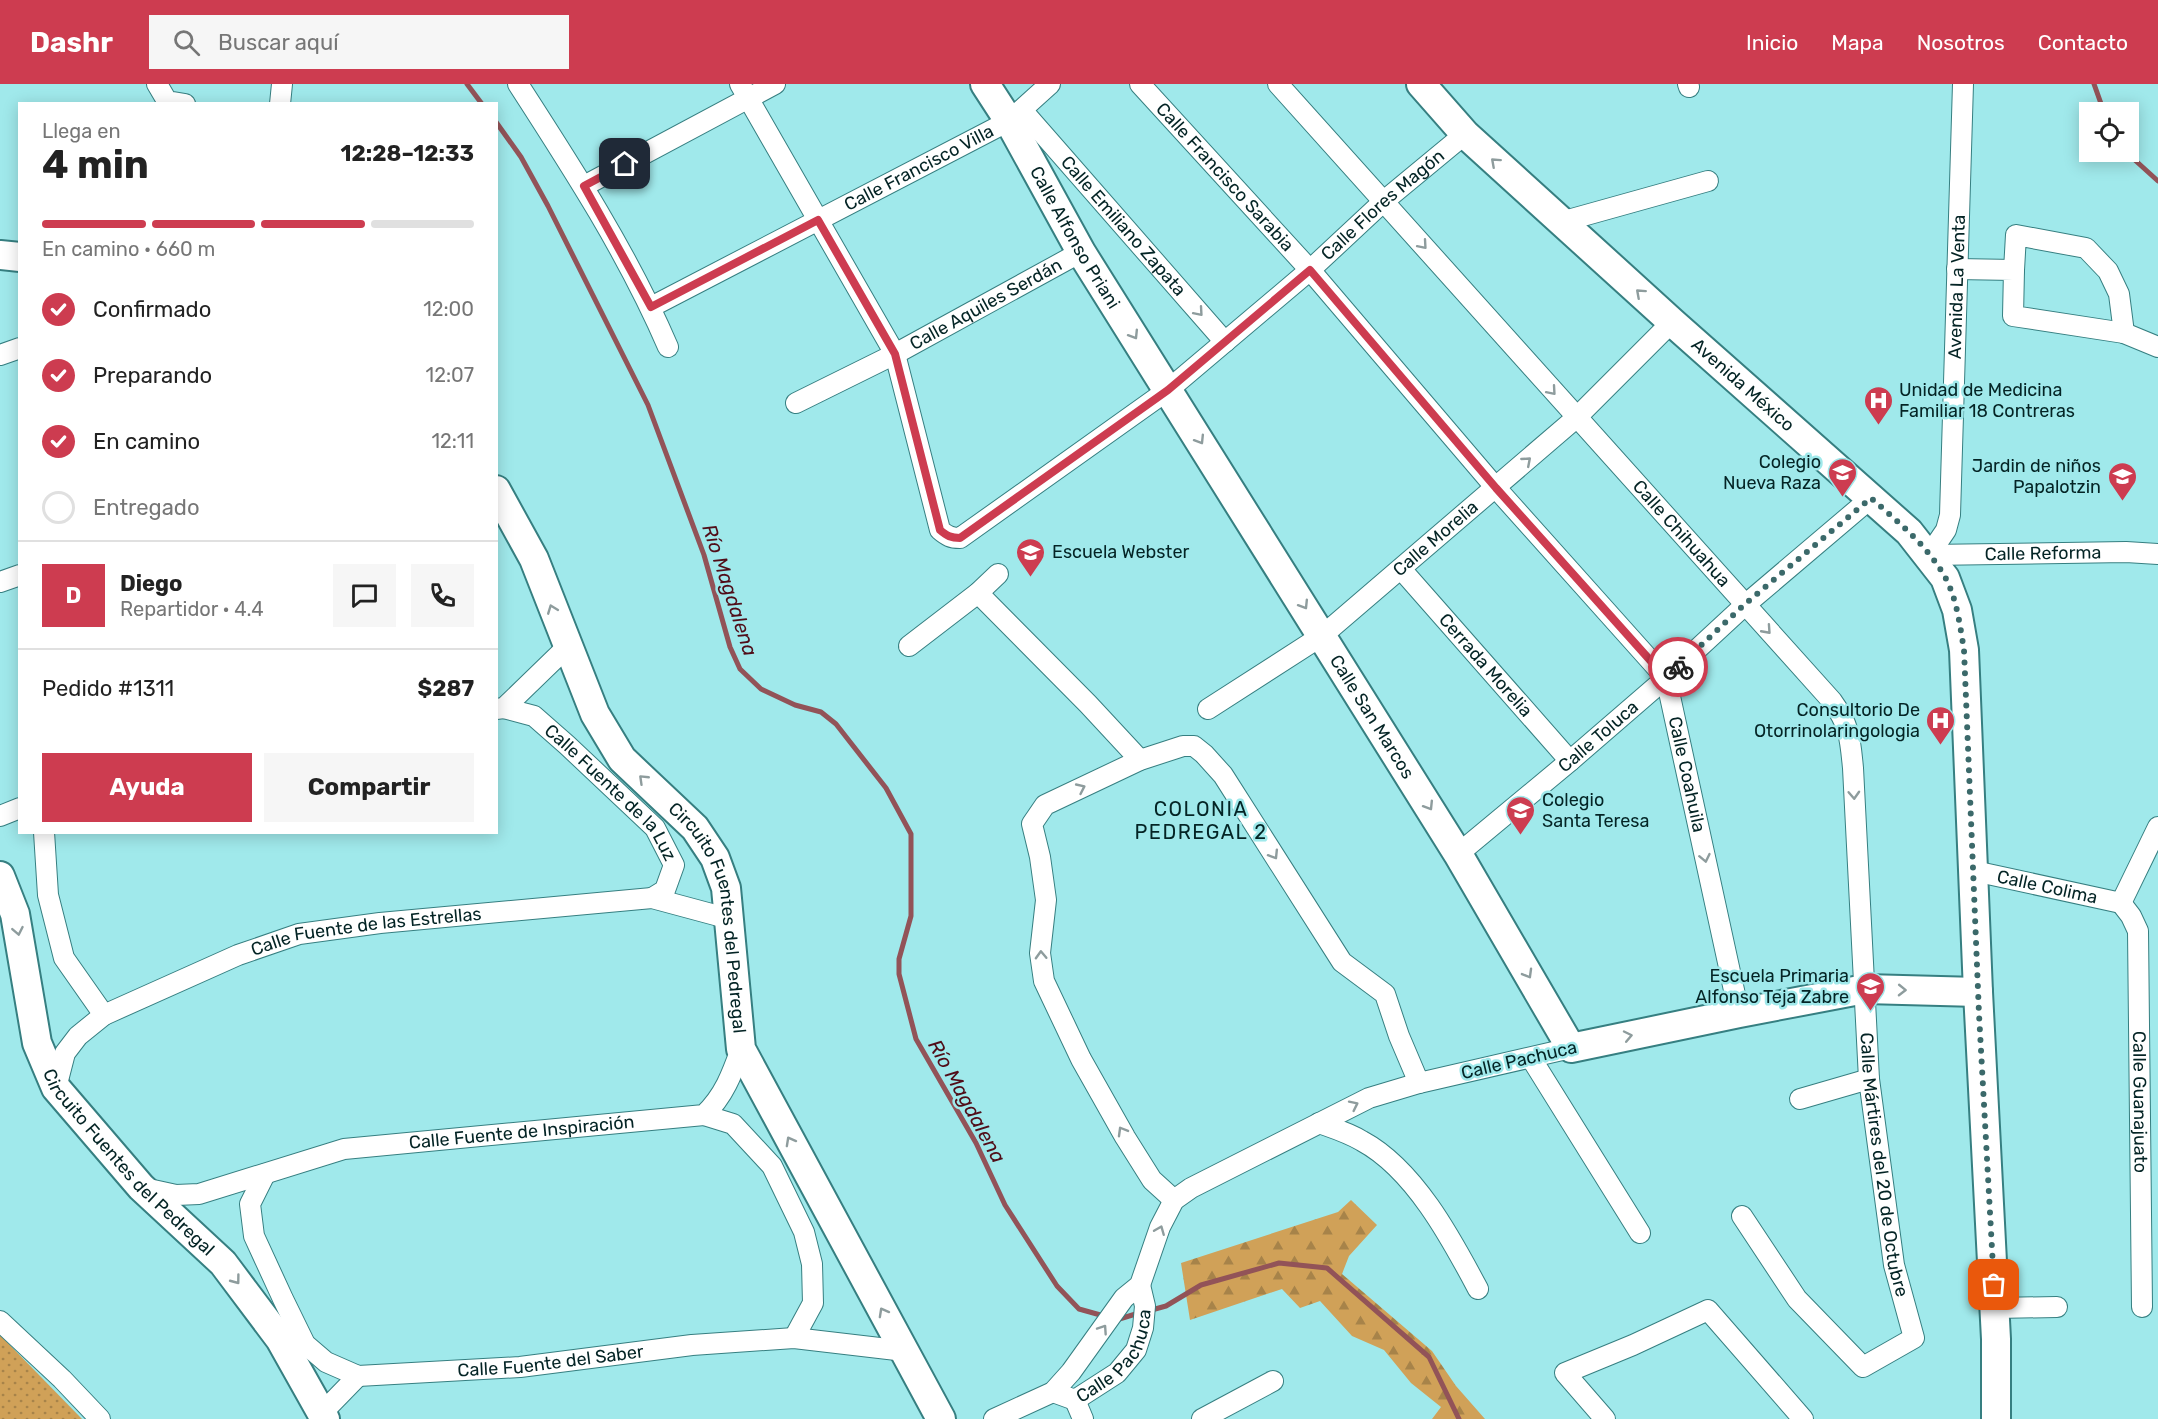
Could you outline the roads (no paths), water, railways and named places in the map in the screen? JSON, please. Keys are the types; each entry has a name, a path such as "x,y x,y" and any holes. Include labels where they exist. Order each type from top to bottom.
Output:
{"street":[{"path":"157,84 167,101 173,102"},
{"path":"280,102 282,84"},
{"path":"518,84 584,186 651,307 668,346"},
{"path":"584,186 743,91 775,84"},
{"name":"Calle Alfonso Priani","path":"985,84 1015,116 1082,252 1168,390"},
{"name":"Calle Francisco Villa","path":"651,307 1015,116 1050,84"},
{"name":"Calle Francisco Sarabia","path":"1140,84 1310,270"},
{"name":"Calle Chihuahua","path":"1278,84 1844,717 1850,736 1865,989"},
{"name":"Avenida México","path":"1421,84 1465,134 1561,222 1910,532 1945,578 1957,610 1964,650 1978,992 1995,1308 1996,1419"},
{"name":"Avenida La Venta","path":"1929,555 1946,530 1950,514 1963,84"},
{"path":"743,91 895,354"},
{"name":"Calle Emiliano Zapata","path":"1015,116 1225,342"},
{"name":"Calle Flores Magón","path":"895,354 940,530 946,536 960,538 1168,390 1310,270 1384,201 1465,134"},
{"path":"1561,222 1708,181"},
{"path":"2124,333 2119,294 2108,271 2086,248 2016,235 2013,316 2124,333 2158,347"},
{"name":"Calle Aquiles Serdán","path":"795,403 895,354 1082,252"},
{"path":"0,255 18,257"},
{"path":"1958,269 2014,270"},
{"name":"Calle Coahuila","path":"1310,270 1496,488 1666,678 1739,1013"},
{"name":"Calle Morelia","path":"1208,710 1323,635 1576,418 1672,322"},
{"path":"0,355 18,349"},
{"name":"Calle San Marcos","path":"1168,390 1458,854 1571,1048"},
{"name":"Circuito Fuentes del Pedregal","path":"498,495 534,559 595,714 622,759 695,828 715,858 726,888 736,1017 741,1049 941,1419"},
{"name":"Calle Toluca","path":"1458,854 1570,761 1666,678 1745,604 1871,498"},
{"name":"Calle Reforma","path":"1929,555 2126,552 2158,554"},
{"name":"Cerrada Morelia","path":"1401,569 1570,761"},
{"path":"909,646 978,593 998,574"},
{"path":"0,582 18,576"},
{"path":"978,593 1140,760"},
{"name":"Calle Fuente de la Luz","path":"500,709 567,647"},
{"name":"Calle Fuente de la Luz","path":"500,709 534,716 655,828 674,865 665,890 652,898"},
{"path":"1174,1200 1152,1180 1081,1059 1044,981 1040,953 1046,900 1040,857 1032,824 1045,805 1140,760 1183,746 1194,747 1204,754 1223,775 1342,962 1385,994 1399,1036 1419,1083"},
{"path":"0,816 18,809"},
{"path":"2121,903 2158,827"},
{"path":"44,834 48,895 64,958 104,1015"},
{"name":"Calle Colima","path":"1974,871 2121,903"},
{"name":"Circuito Fuentes del Pedregal","path":"0,876 15,914 37,1043 56,1088 141,1187 223,1263 280,1339 323,1416"},
{"name":"Calle Fuente de las Estrellas","path":"56,1088 65,1053 78,1036 104,1015 238,955 299,934 380,923 652,898 730,919"},
{"name":"Calle Guanajuato","path":"2121,903 2131,916 2138,932 2142,1307"},
{"name":"Calle Pachuca","path":"994,1419 1053,1392 1081,1359 1124,1298 1140,1285 1160,1227 1174,1200 1191,1188 1369,1098 1419,1083 1571,1048 1865,989 1978,992"},
{"name":"Calle Mártires del 20 de Octubre","path":"1742,1216 1797,1299 1863,1366 1914,1338 1894,1265 1869,1079 1865,989"},
{"path":"704,1115 716,1104 730,1080 741,1049"},
{"path":"1531,1058 1640,1233"},
{"path":"1800,1099 1869,1079"},
{"path":"704,1115 733,1124 771,1166 804,1232 812,1264 813,1303 794,1338"},
{"name":"Calle Fuente de Inspiración","path":"141,1187 176,1195 199,1194 345,1149 704,1115"},
{"path":"1319,1123 1363,1141 1395,1165 1432,1210 1454,1243 1478,1289"},
{"path":"265,1174 250,1204 254,1236 278,1289 305,1344 326,1362 358,1376 323,1416"},
{"name":"Calle Pachuca","path":"1053,1392 1074,1400 1117,1373 1136,1350 1143,1328 1145,1306 1140,1285"},
{"path":"1995,1308 2057,1307"},
{"path":"1605,1419 1565,1373 1708,1310 1803,1419"},
{"path":"0,1321 62,1379 100,1419"},
{"name":"Calle Fuente del Saber","path":"358,1376 520,1366 692,1345 794,1338 905,1351"},
{"path":"1202,1419 1273,1381"},
{"path":"1074,1400 1083,1419"}],"waterway":[{"name":"Río Magdalena","path":"467,84 480,102"},
{"path":"2094,84 2100,102"},
{"name":"Río Magdalena","path":"498,125 521,157 548,206 648,405 704,555 730,647 740,669 761,689 795,705 821,712 836,724 886,788 911,834 911,916 899,959 899,974 916,1039 976,1143 1005,1205 1057,1286 1079,1309 1104,1316"},
{"path":"2137,162 2158,181"},
{"name":"Río Magdalena","path":"1148,1311 1166,1306 1201,1285 1279,1263 1327,1268 1429,1357 1459,1419"},
{"name":"Río Magdalena","path":"1116,1320 1139,1313"}],"place":[{"name":"Unidad de Medicina Familiar 18 Contreras","path":"1878,426"},
{"name":"Colegio Nueva Raza","path":"1842,498"},
{"name":"Jardin de niños Papalotzin","path":"2122,502"},
{"name":"Escuela Webster","path":"1031,578"},
{"name":"Consultorio De Otorrinolaringologia","path":"1941,746"},
{"name":"Colegio Santa Teresa","path":"1521,836"},
{"name":"Escuela Primaria Alfonso Teja Zabre","path":"1870,1012"}],"district":[{"name":"COLONIA PEDREGAL 2","path":"1201,820"}]}
